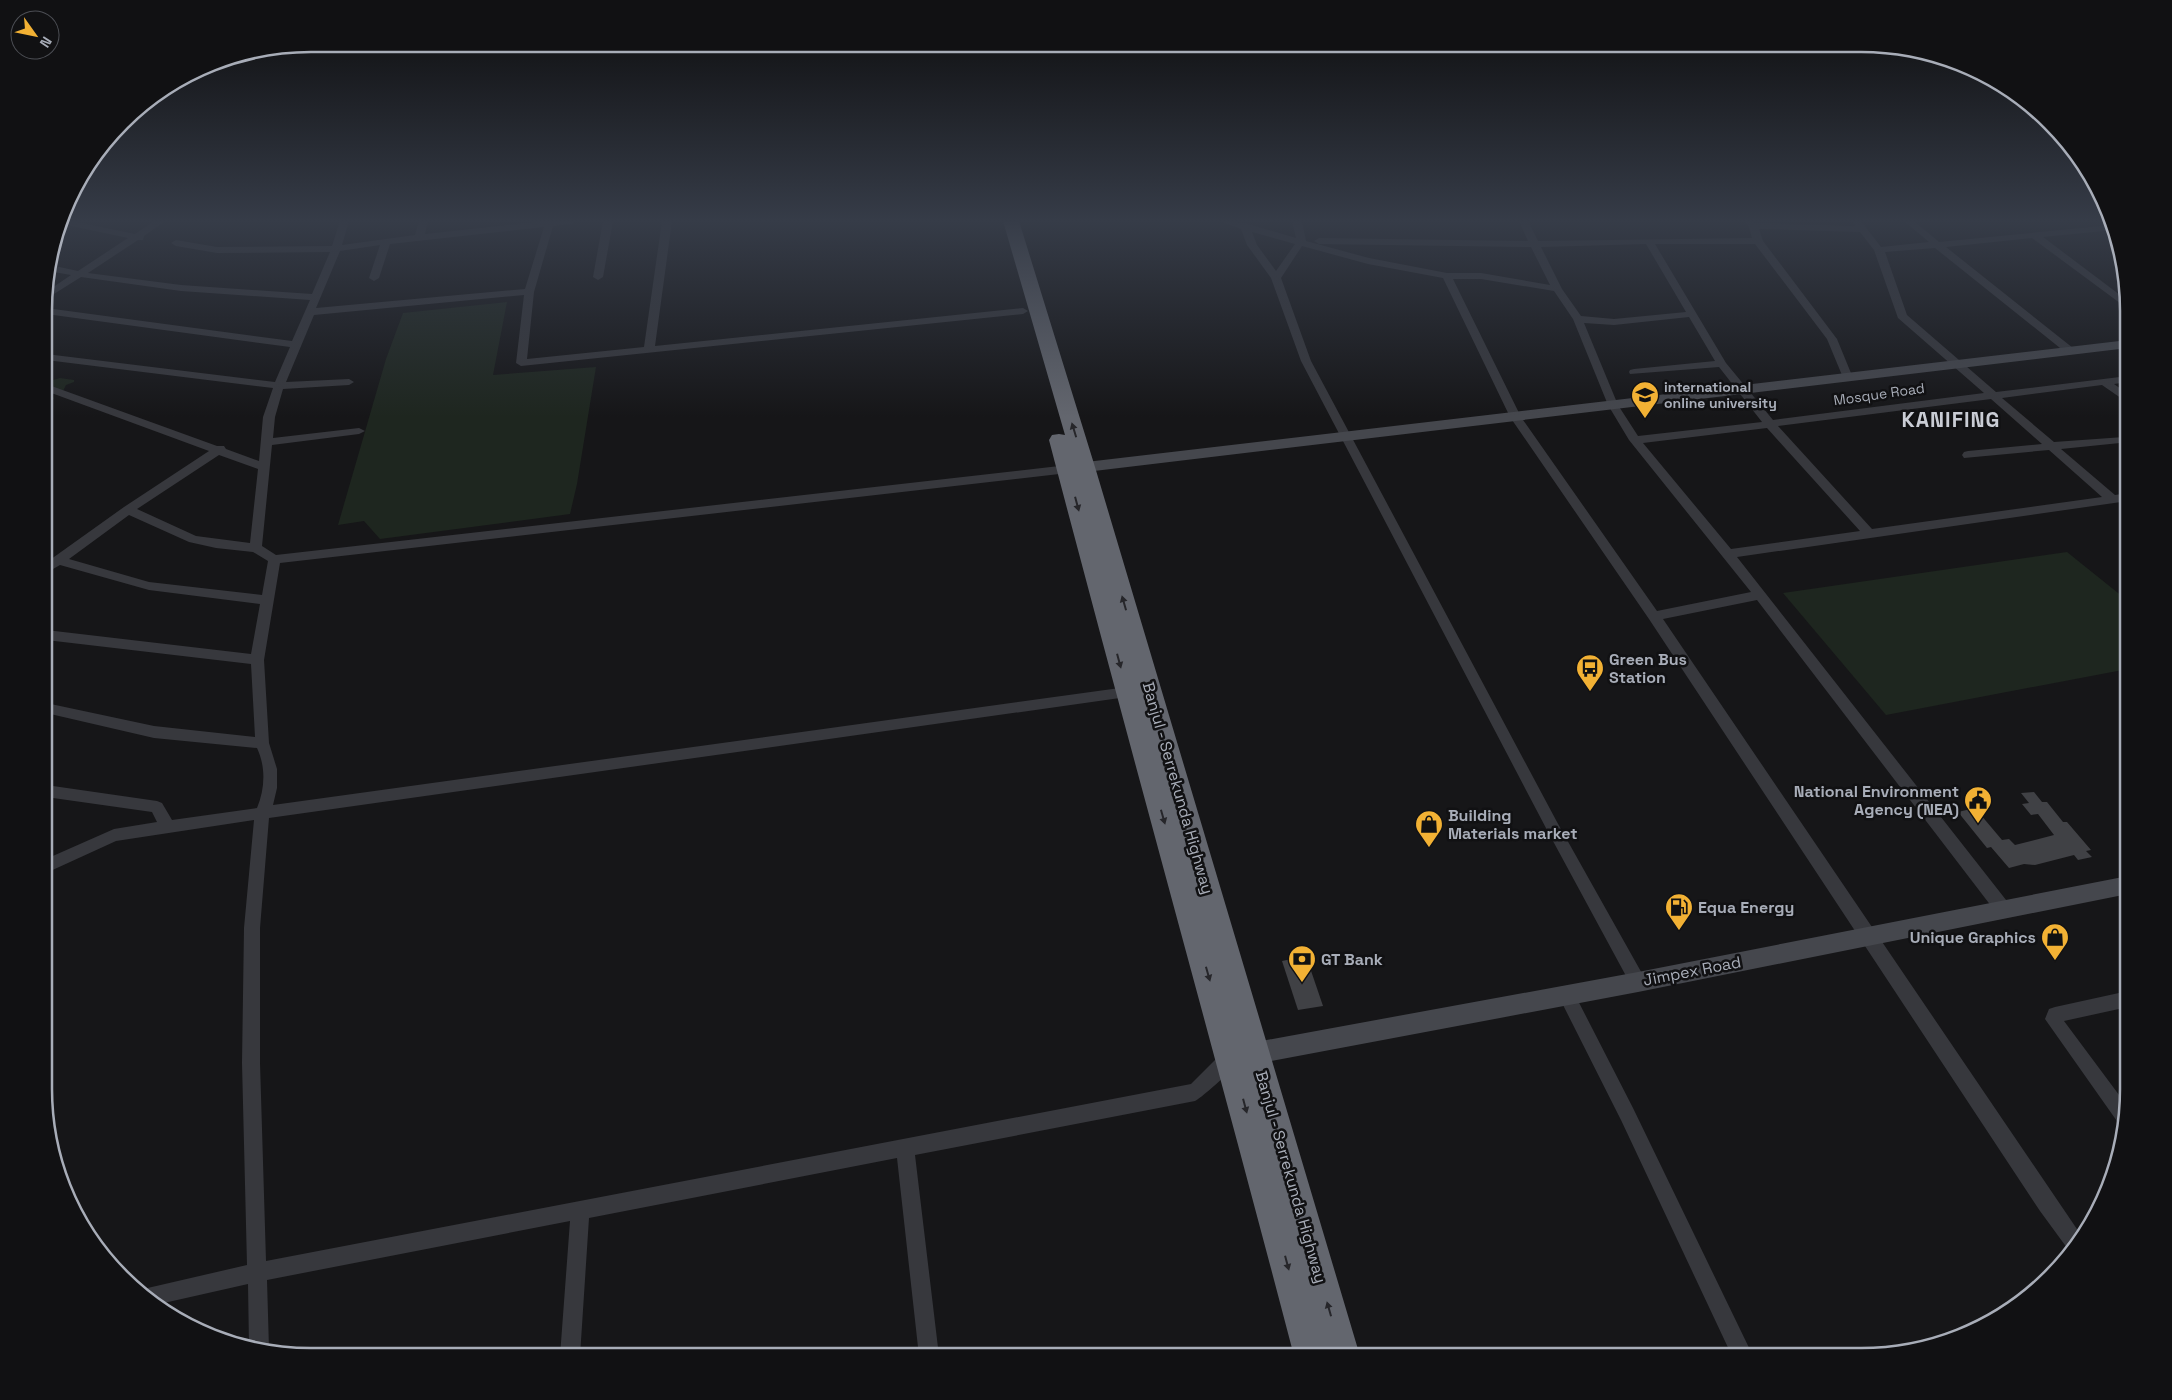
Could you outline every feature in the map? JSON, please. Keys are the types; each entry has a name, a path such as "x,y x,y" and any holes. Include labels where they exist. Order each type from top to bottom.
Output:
{"highway":[{"name":"Banjul - Serrekunda Highway","path":"1016,286 1076,468 1127,692 1243,1056 1339,1348"},
{"name":"Banjul - Serrekunda Highway","path":"1028,286 1076,468 1243,1056 1310,1348"}],"street":[{"path":"180,286 315,297"},
{"path":"256,548 269,417 279,386 320,286"},
{"path":"531,286 521,363 649,351 1023,310"},
{"path":"649,351 658,286"},
{"path":"1279,286 1306,362 1347,436 1552,826 1638,982"},
{"path":"1452,286 1516,417 1654,616 2071,1238"},
{"path":"1541,286 1557,289 1578,319 1614,405 1635,440 1728,554 2004,910"},
{"path":"1676,286 1722,364 1771,425 1870,535"},
{"path":"1792,286 1832,339 1848,378"},
{"path":"1892,286 1902,316 1994,394 2113,500"},
{"path":"1989,286 2068,350"},
{"path":"2102,286 2119,299"},
{"path":"310,312 529,292"},
{"path":"52,312 296,345"},
{"path":"1578,319 1614,322 1692,314"},
{"path":"128,510 193,539 216,544 256,548 274,559 1516,417 2120,345"},
{"path":"52,359 279,386 349,382"},
{"path":"1634,372 1722,364"},
{"name":"Mosque Road","path":"1635,440 1771,425 1994,394 2120,380"},
{"path":"2105,382 2120,394"},
{"path":"52,389 263,466"},
{"path":"266,442 359,431"},
{"path":"1968,455 2120,439"},
{"path":"52,564 128,510 220,450"},
{"path":"1728,554 2120,499"},
{"path":"260,1343 251,1063 252,928 262,813 269,801 270,772 266,750 262,743 257,660 274,559"},
{"path":"58,560 149,586 266,600"},
{"path":"1654,616 1760,595"},
{"path":"52,637 257,660"},
{"path":"52,863 114,835 1127,692"},
{"path":"52,709 154,732 262,743"},
{"path":"52,792 157,807 168,828"},
{"name":"Jimpex Road","path":"1243,1056 1638,982 2120,887"},
{"path":"1566,994 1627,1114 1739,1348"},
{"path":"2119,1109 2053,1019 2055,1015 2120,1001"},
{"path":"155,1295 258,1272 580,1212 1195,1092 1202,1088 1223,1064 1243,1056"},
{"path":"905,1148 928,1348"},
{"path":"571,1348 580,1212"}],"shaded area":[{"path":"507,302 493,375 596,367 577,484 570,514 380,539 364,521 338,525 386,359 403,313"},
{"path":"60,378 74,380 74,382 66,385 63,391 52,394 52,380"},
{"path":"2067,552 2120,595 2120,671 1886,715 1783,593"}],"building":[{"path":"2034,792 2042,802 2047,802 2063,822 2067,822 2091,850 2086,851 2092,857 2078,860 2074,855 2035,865 2024,864 2009,868 1991,847 1987,848 1958,812 1975,808 2002,840 2009,839 2015,845 2054,835 2038,814 2031,815 2022,804 2029,803 2021,793"},
{"name":"GT Bank","path":"1306,956 1323,1006 1298,1010 1282,961"}],"place":[{"name":"international online university","path":"1645,419"},
{"name":"Green Bus Station","path":"1590,692"},
{"name":"National Environment Agency (NEA)","path":"1978,824"},
{"name":"Building Materials market","path":"1429,848"},
{"name":"Equa Energy","path":"1679,931"},
{"name":"Unique Graphics","path":"2055,961"},
{"name":"GT Bank","path":"1302,983"}],"district":[{"name":"KANIFING","path":"1951,419"}]}
